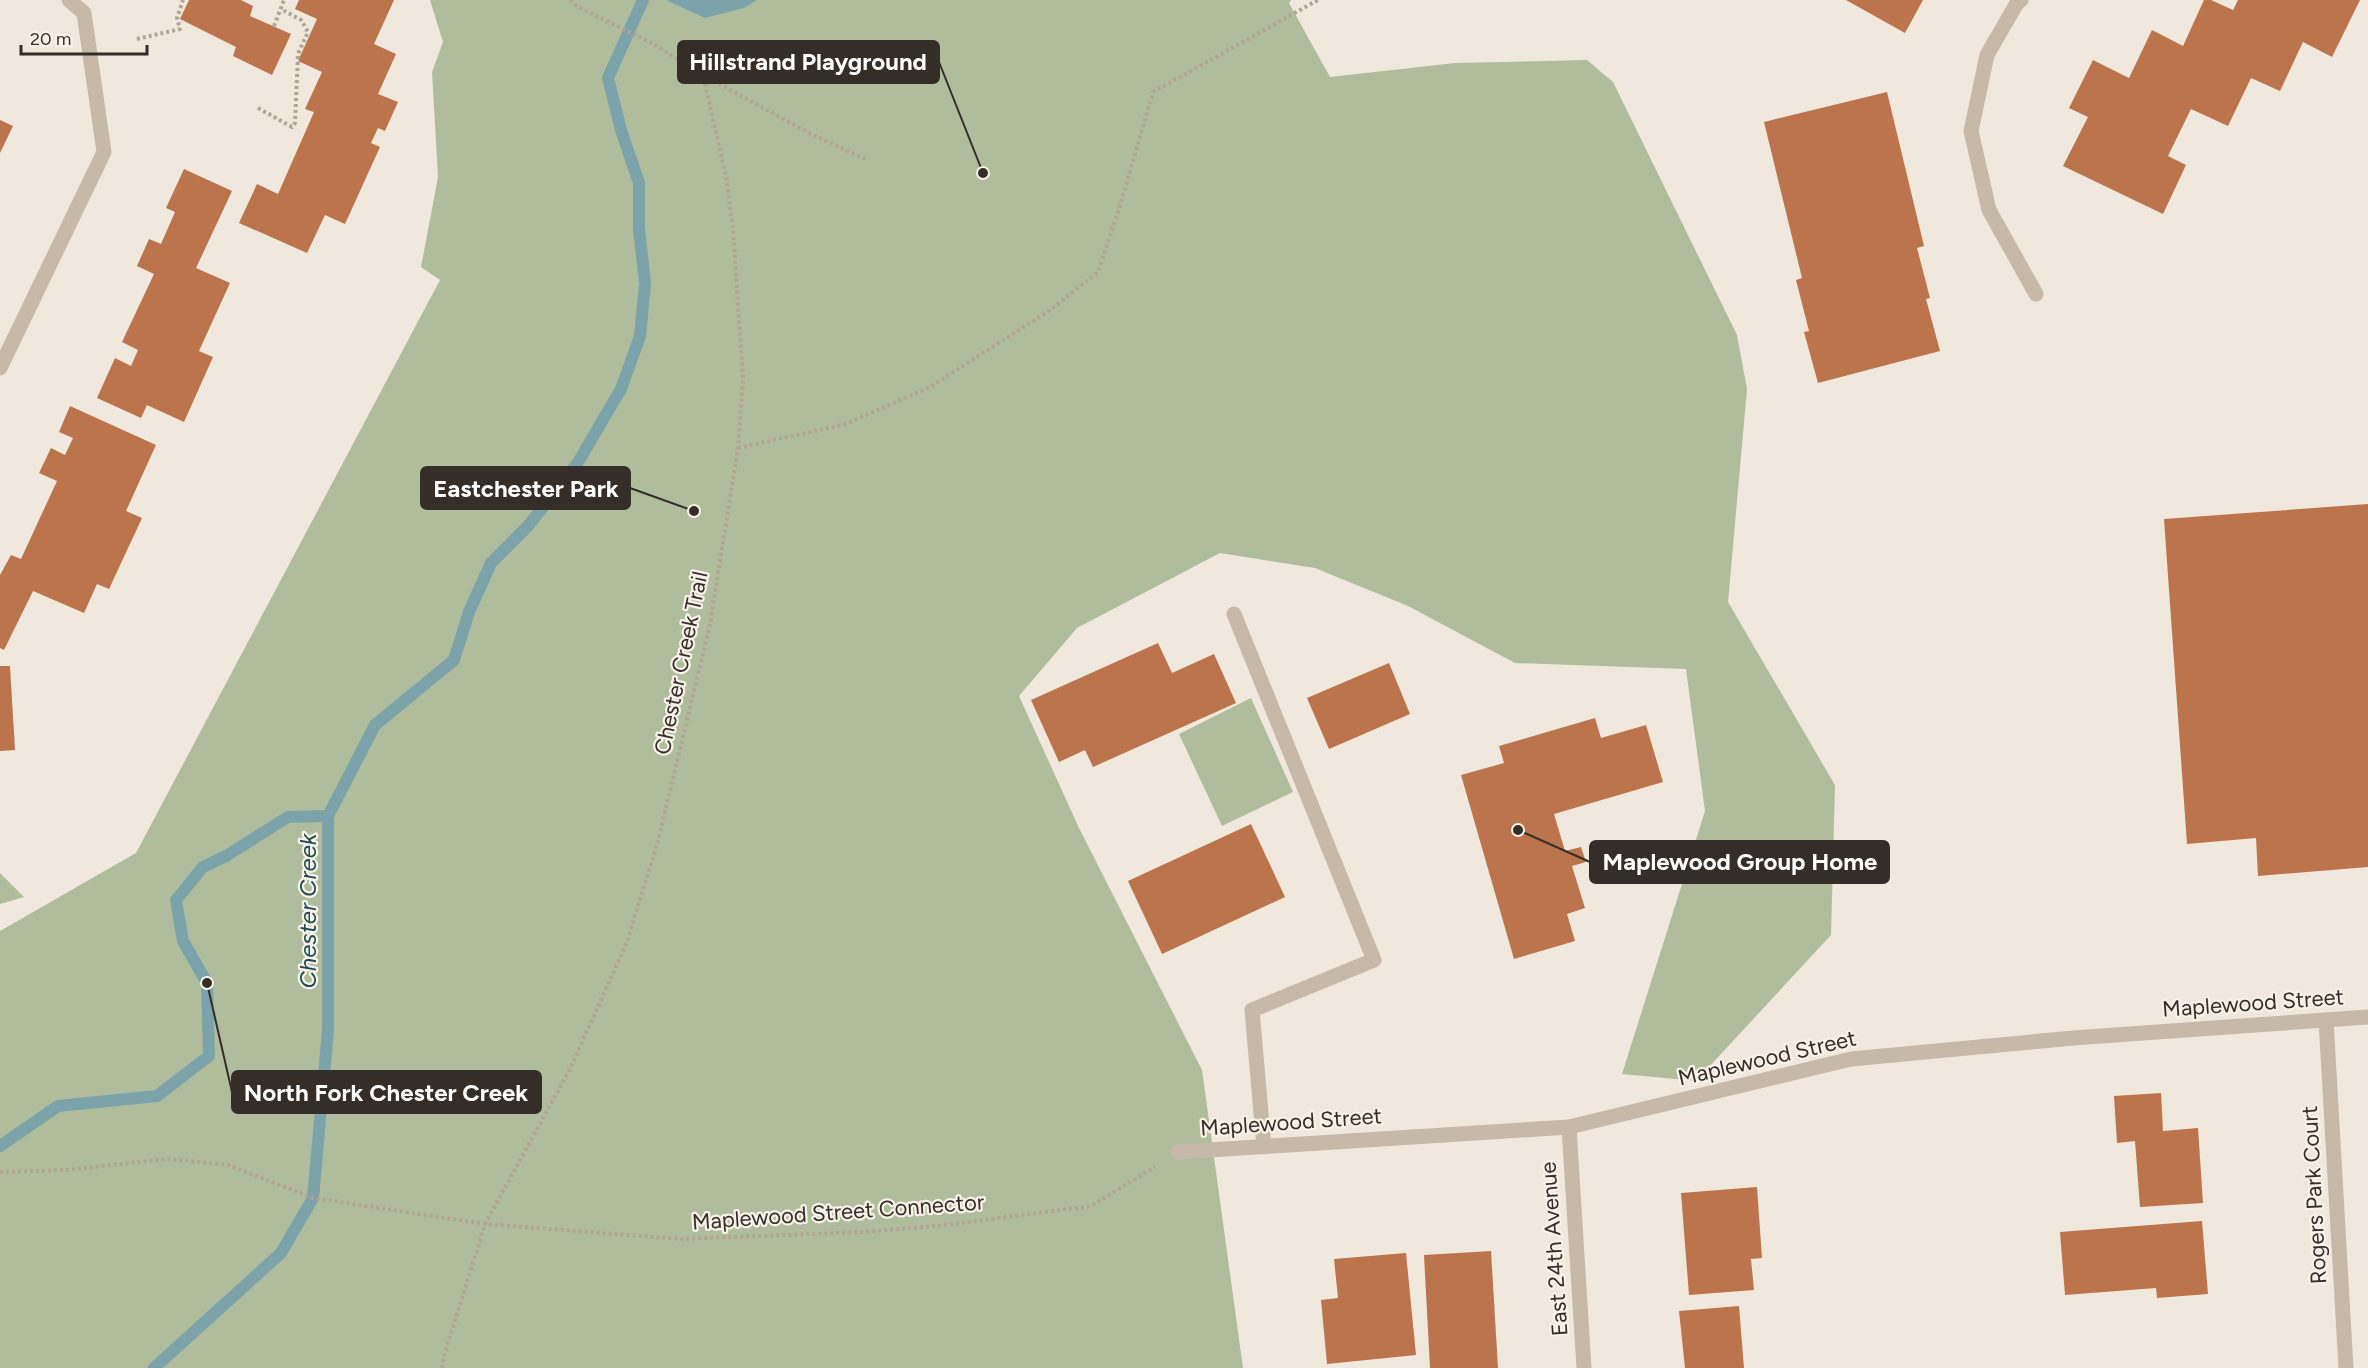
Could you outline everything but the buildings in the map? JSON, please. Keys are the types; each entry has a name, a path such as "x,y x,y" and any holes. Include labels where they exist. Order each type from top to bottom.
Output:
{"street":[{"path":"0,368 104,152 84,13 69,0"},
{"path":"2021,0 2017,3 1987,55 1971,131 1989,210 2036,294"},
{"path":"1234,614 1374,960 1252,1010 1264,1147"},
{"name":"Maplewood Street","path":"1178,1152 1569,1127 1851,1059 2073,1038 2368,1017"},
{"name":"Rogers Park Court","path":"2326,1020 2346,1368"},
{"name":"East 24th Avenue","path":"1569,1127 1584,1368"}],"path":[{"path":"137,39 180,29 177,18 183,0"},
{"path":"274,26 284,0"},
{"path":"570,0 578,7 650,42 703,75 812,134 865,159"},
{"path":"738,448 846,424 930,387 1050,310 1098,272 1153,92 1318,0"},
{"path":"258,108 292,127 295,123 298,54 308,32 301,20 280,9"},
{"name":"Chester Creek Trail","path":"442,1368 485,1224 570,1069 627,942 658,841 710,624 738,448 743,380 733,228 726,177 703,75"},
{"name":"Maplewood Street Connector","path":"0,1172 68,1170 167,1159 228,1165 313,1198 485,1224 680,1239 864,1232 946,1225 1091,1206 1178,1152"}],"green space":[{"path":"430,0 1291,0 1289,3 1330,77 1455,63 1587,60 1613,82 1737,335 1747,389 1728,602 1835,785 1831,935 1696,1081 1622,1074 1705,811 1686,669 1515,663 1408,606 1315,568 1220,553 1077,628 1019,696 1079,828 1202,1070 1243,1368 0,1368 0,931 136,853 440,280 421,267 438,177 432,72 443,42"},
{"path":"1251,698 1293,792 1222,826 1179,734"},
{"path":"0,873 24,897 0,904"}],"water":[{"path":"666,0 757,0 744,8 705,18"}],"waterway":[{"name":"Chester Creek","path":"154,1368 281,1253 313,1198 328,1030 328,816 375,725 454,660 469,612 491,563 528,526 577,464 621,389 640,336 645,283 639,229 639,183 621,130 608,78 643,0"},
{"path":"0,1146 58,1106 157,1096 209,1056 207,983 183,941 176,900 203,867 226,856 288,817 328,816"}],"place":[{"name":"Hillstrand Playground","path":"983,173"},
{"name":"Eastchester Park","path":"694,511"},
{"name":"Maplewood Group Home","path":"1518,830"},
{"name":"North Fork Chester Creek","path":"207,983"}]}
